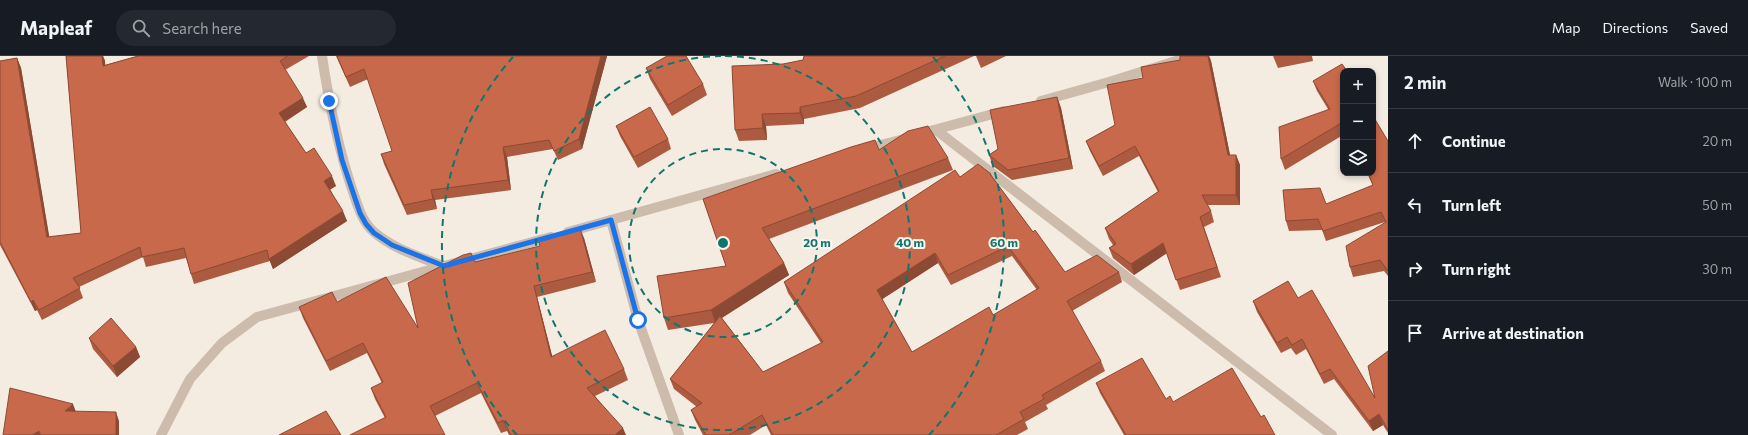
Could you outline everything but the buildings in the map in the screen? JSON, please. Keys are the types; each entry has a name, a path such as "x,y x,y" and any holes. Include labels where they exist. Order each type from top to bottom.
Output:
{"street":[{"path":"322,56 329,101 342,160 360,213 366,224 374,233 392,245 444,266"},
{"path":"1034,103 1110,82 1192,56"},
{"path":"852,153 1011,109"},
{"path":"936,130 1332,435"},
{"path":"161,435 190,379 222,343 257,317 784,172"},
{"path":"611,220 638,320 679,435"}],"route":[{"path":"329,101 342,160 360,213 366,224 374,233 392,245 444,266 611,220 638,320"}]}
